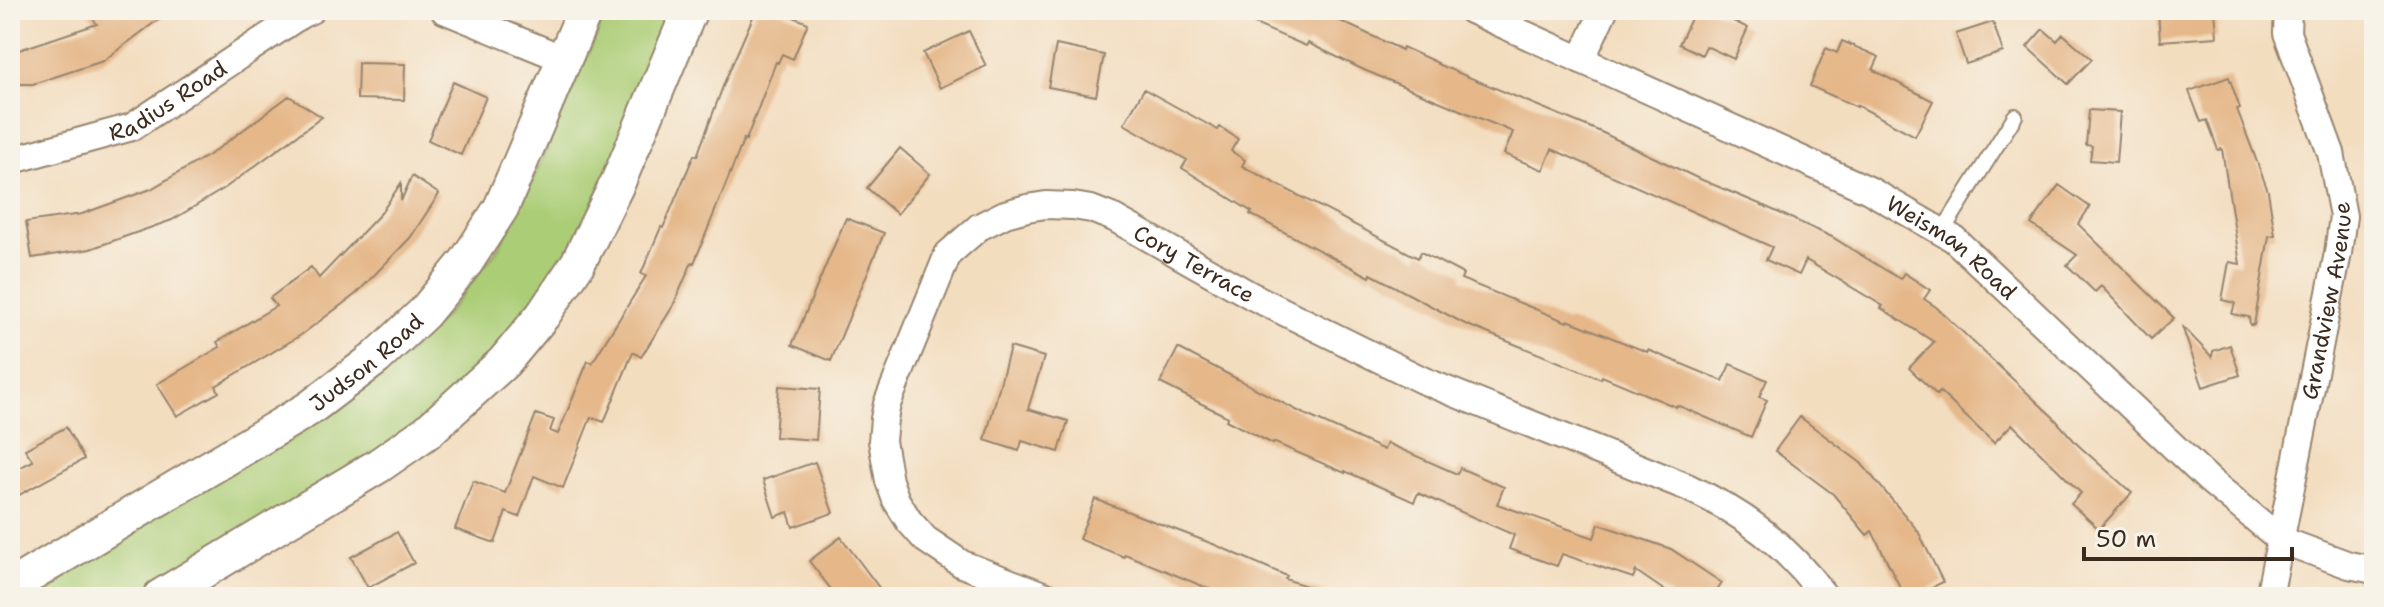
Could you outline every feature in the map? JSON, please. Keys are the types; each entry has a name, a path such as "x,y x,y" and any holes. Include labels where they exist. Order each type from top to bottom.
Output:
{"street":[{"name":"Radius Road","path":"10,157 20,158 132,127 311,10"},
{"path":"444,10 564,59"},
{"name":"Judson Road","path":"10,587 310,408 376,358 414,322 466,262 501,208 585,10"},
{"path":"160,597 378,466 427,432 504,362 543,315 578,263 618,182 690,10"},
{"name":"Weisman Road","path":"1471,10 1869,190 1954,239 2209,480 2281,540 2349,565 2374,570"},
{"path":"1581,60 1604,10"},
{"name":"Grandview Avenue","path":"2269,597 2343,216 2331,153 2287,33 2288,10"},
{"name":"Cory Terrace","path":"1048,597 962,564 925,539 896,500 885,465 882,441 887,404 948,254 979,227 1016,211 1046,205 1091,209 1114,218 1252,296 1422,380 1723,504 1785,550 1825,597"}],"lane":[{"path":"1942,232 2015,116"}],"green space":[{"path":"607,10 680,10 575,247 484,367 422,422 141,595 20,597 347,400 401,360 446,314 498,248 531,183"}],"building":[{"path":"86,10 171,10 103,61 33,84 10,84 10,53 97,24"},
{"path":"756,10 777,10 808,23 793,59 782,54 776,62 746,140 673,306 641,357 633,352 604,422 591,417 563,488 534,476 519,517 506,512 495,543 455,529 473,481 505,493 536,414 554,420 550,431 558,434 588,361 592,363 646,276 641,274 694,155 697,156"},
{"path":"1222,10 1311,10 1334,18 1402,50 1403,47 1601,132 1832,237 1900,279 1904,273 1930,290 1924,299 2132,493 2099,529 2071,504 2081,493 2012,424 1994,443 1940,392 1937,395 1909,368 1934,342 1881,308 1883,306 1806,260 1799,275 1766,260 1772,247 1552,149 1543,170 1504,154 1513,132 1364,70 1308,43 1306,46"},
{"path":"1695,10 1710,10 1748,28 1734,59 1706,46 1702,55 1679,44"},
{"path":"2158,10 2215,10 2217,37 2160,41"},
{"path":"1993,22 2003,52 1966,64 1956,34"},
{"path":"2043,29 2057,41 2063,34 2092,59 2068,84 2027,47"},
{"path":"969,31 986,66 940,88 923,53"},
{"path":"1842,41 1879,57 1873,70 1933,101 1915,136 1857,105 1810,86 1826,48 1837,53"},
{"path":"1056,45 1104,55 1096,96 1048,87"},
{"path":"358,63 405,64 404,100 357,99"},
{"path":"2229,77 2240,108 2237,109 2268,191 2275,235 2269,236 2254,325 2250,325 2249,317 2232,314 2235,303 2222,300 2229,262 2240,264 2222,149 2218,150 2207,120 2201,122 2189,91"},
{"path":"453,82 486,97 461,155 428,140"},
{"path":"1144,89 1238,139 1231,151 1245,160 1242,166 1418,258 1421,252 1463,274 1461,279 1723,381 1730,364 1767,380 1759,397 1767,400 1751,437 1677,405 1602,376 1601,379 1465,324 1250,214 1252,212 1182,168 1187,160 1124,124"},
{"path":"289,96 322,117 225,188 172,220 90,249 32,258 26,222 82,214 151,189 212,153"},
{"path":"2089,110 2120,112 2116,162 2090,160 2092,146 2086,145"},
{"path":"900,148 930,174 897,214 867,188"},
{"path":"412,176 439,194 410,238 356,294 301,335 216,386 219,392 177,416 157,384 220,347 217,342 276,306 270,298 311,267 319,278 381,213 401,183 401,201"},
{"path":"2059,185 2090,207 2078,224 2174,318 2151,339 2101,286 2095,292 2067,265 2077,255 2031,224"},
{"path":"846,218 884,233 831,361 792,345"},
{"path":"2182,326 2212,357 2213,351 2230,345 2240,375 2203,387"},
{"path":"1010,347 1044,357 1028,409 1068,421 1059,452 1022,441 1019,451 985,440"},
{"path":"1178,348 1302,413 1384,450 1387,443 1457,474 1460,468 1504,487 1497,504 1594,538 1599,524 1671,549 1722,583 1713,597 1674,597 1636,571 1633,578 1562,554 1557,566 1509,549 1514,535 1418,493 1414,502 1345,471 1273,444 1160,383"},
{"path":"779,386 820,389 816,440 775,437"},
{"path":"1800,417 1861,463 1918,531 1943,582 1912,597 1905,597 1872,531 1867,535 1833,494 1775,451"},
{"path":"66,427 84,459 10,500 10,472 33,461 25,449"},
{"path":"815,462 833,513 793,527 788,512 775,517 763,480"},
{"path":"1095,499 1213,544 1287,576 1285,579 1328,593 1328,597 1215,597 1217,592 1125,554 1124,557 1079,539"},
{"path":"397,532 414,563 368,588 351,557"},
{"path":"841,537 886,597 837,597 809,561"}]}
